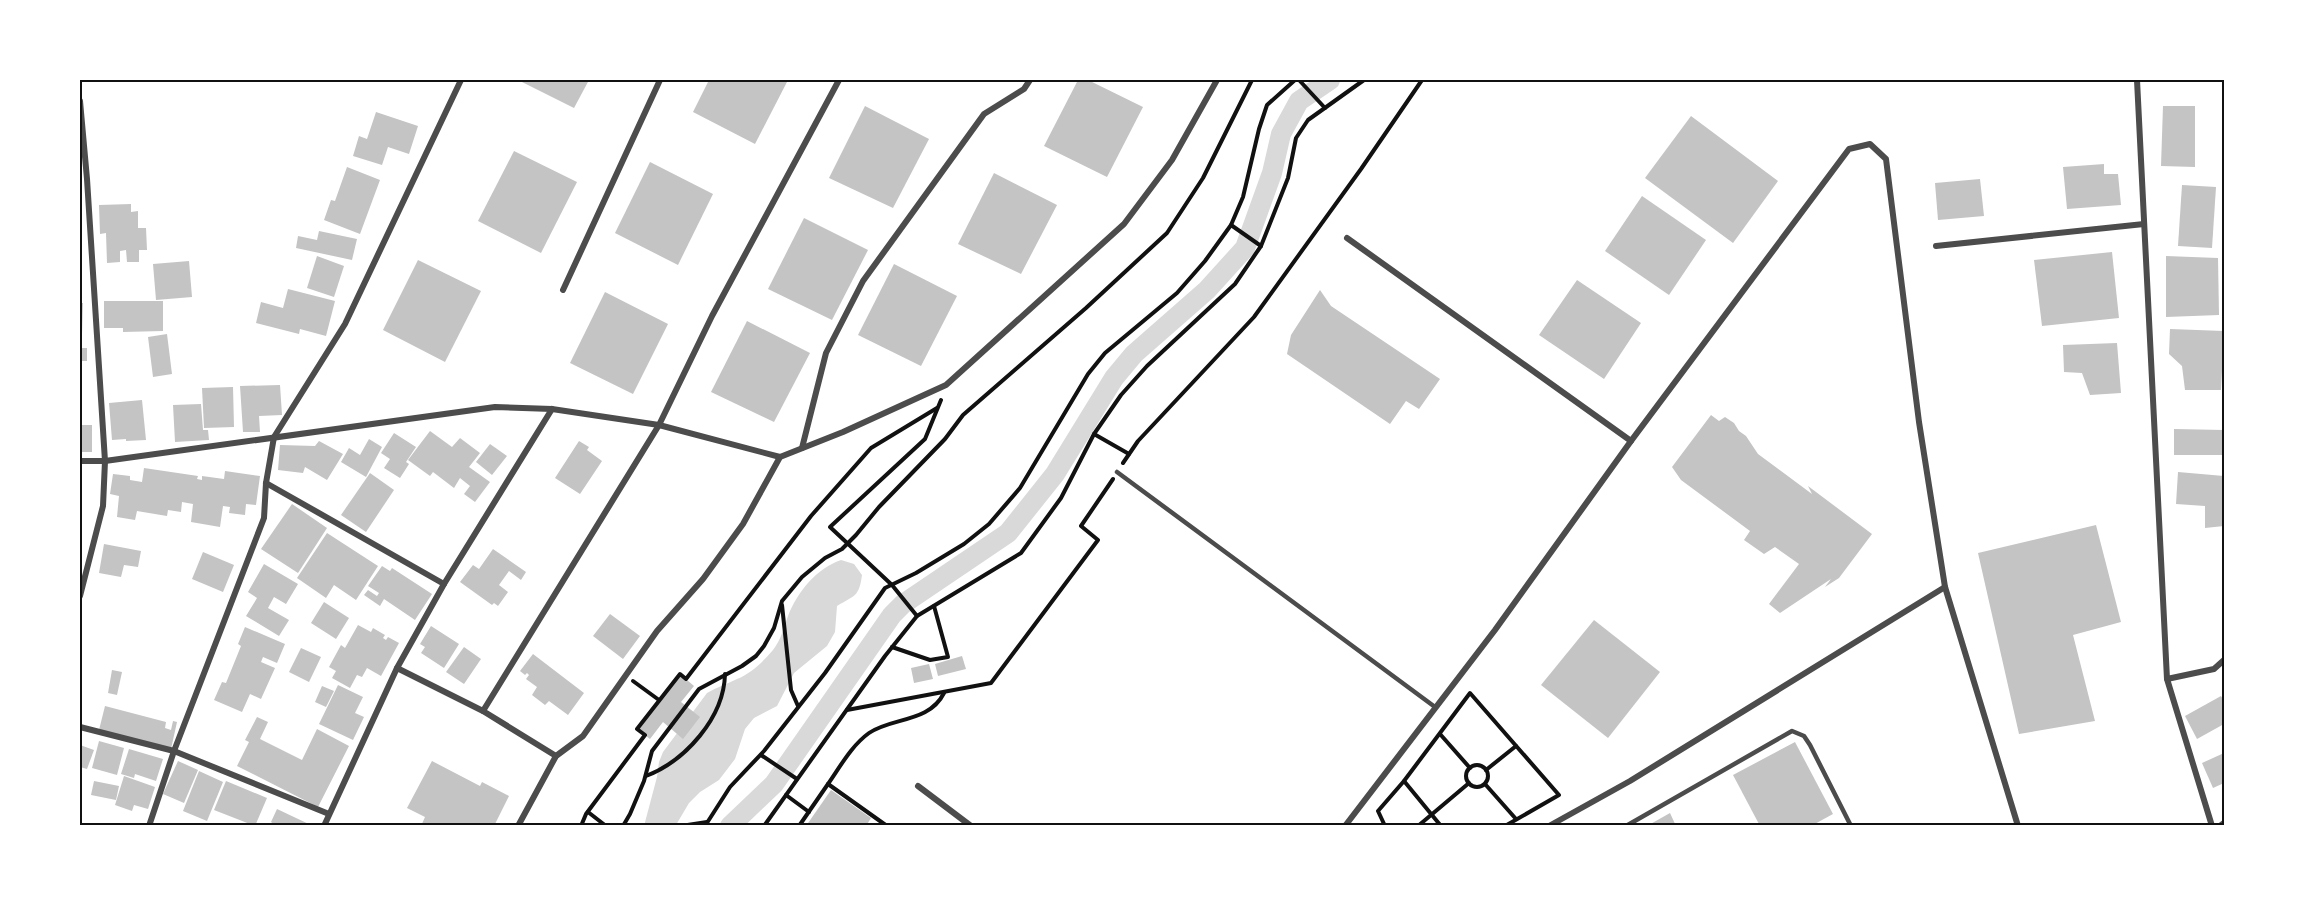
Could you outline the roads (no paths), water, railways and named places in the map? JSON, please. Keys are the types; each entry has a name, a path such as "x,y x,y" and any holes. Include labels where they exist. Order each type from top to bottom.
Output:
{"street":[{"path":"149,825 174,751 264,518 266,483 274,437 345,324 461,80"},
{"path":"563,290 660,80"},
{"path":"483,711 659,426 712,316 839,80"},
{"path":"802,448 826,353 863,281 984,114 1024,89 1030,80"},
{"path":"80,461 105,461 495,407 552,409 659,426 780,457 946,385 1124,224 1172,160 1217,80"},
{"path":"2138,80 2167,679 2212,825"},
{"path":"80,101 105,461 102,506 80,596"},
{"path":"1345,825 1495,630 1631,441 1850,149 1870,144 1886,159 1919,422 1945,587 2018,825"},
{"path":"1936,246 2144,224"},
{"path":"1347,238 1631,441"},
{"path":"324,825 397,668 444,584 552,409"},
{"path":"518,825 556,756 583,736 657,631 703,579 743,524 780,457"},
{"path":"266,483 444,584"},
{"path":"1548,825 1630,781 1945,587"},
{"path":"2167,679 2214,669 2224,660"},
{"path":"397,668 483,711 556,756"},
{"path":"80,727 174,751 329,814"},
{"path":"918,786 971,825"},
{"path":"2220,825 2224,823"}],"lane":[{"path":"1117,472 1435,707"},
{"path":"1626,825 1792,731 1804,736 1810,745 1851,825"}],"waterway":[{"path":"730,826 774,784 892,615 903,604 1008,533 1055,474 1114,378 1134,354 1207,290 1245,248 1272,173 1281,134 1299,101 1330,80"}]}
